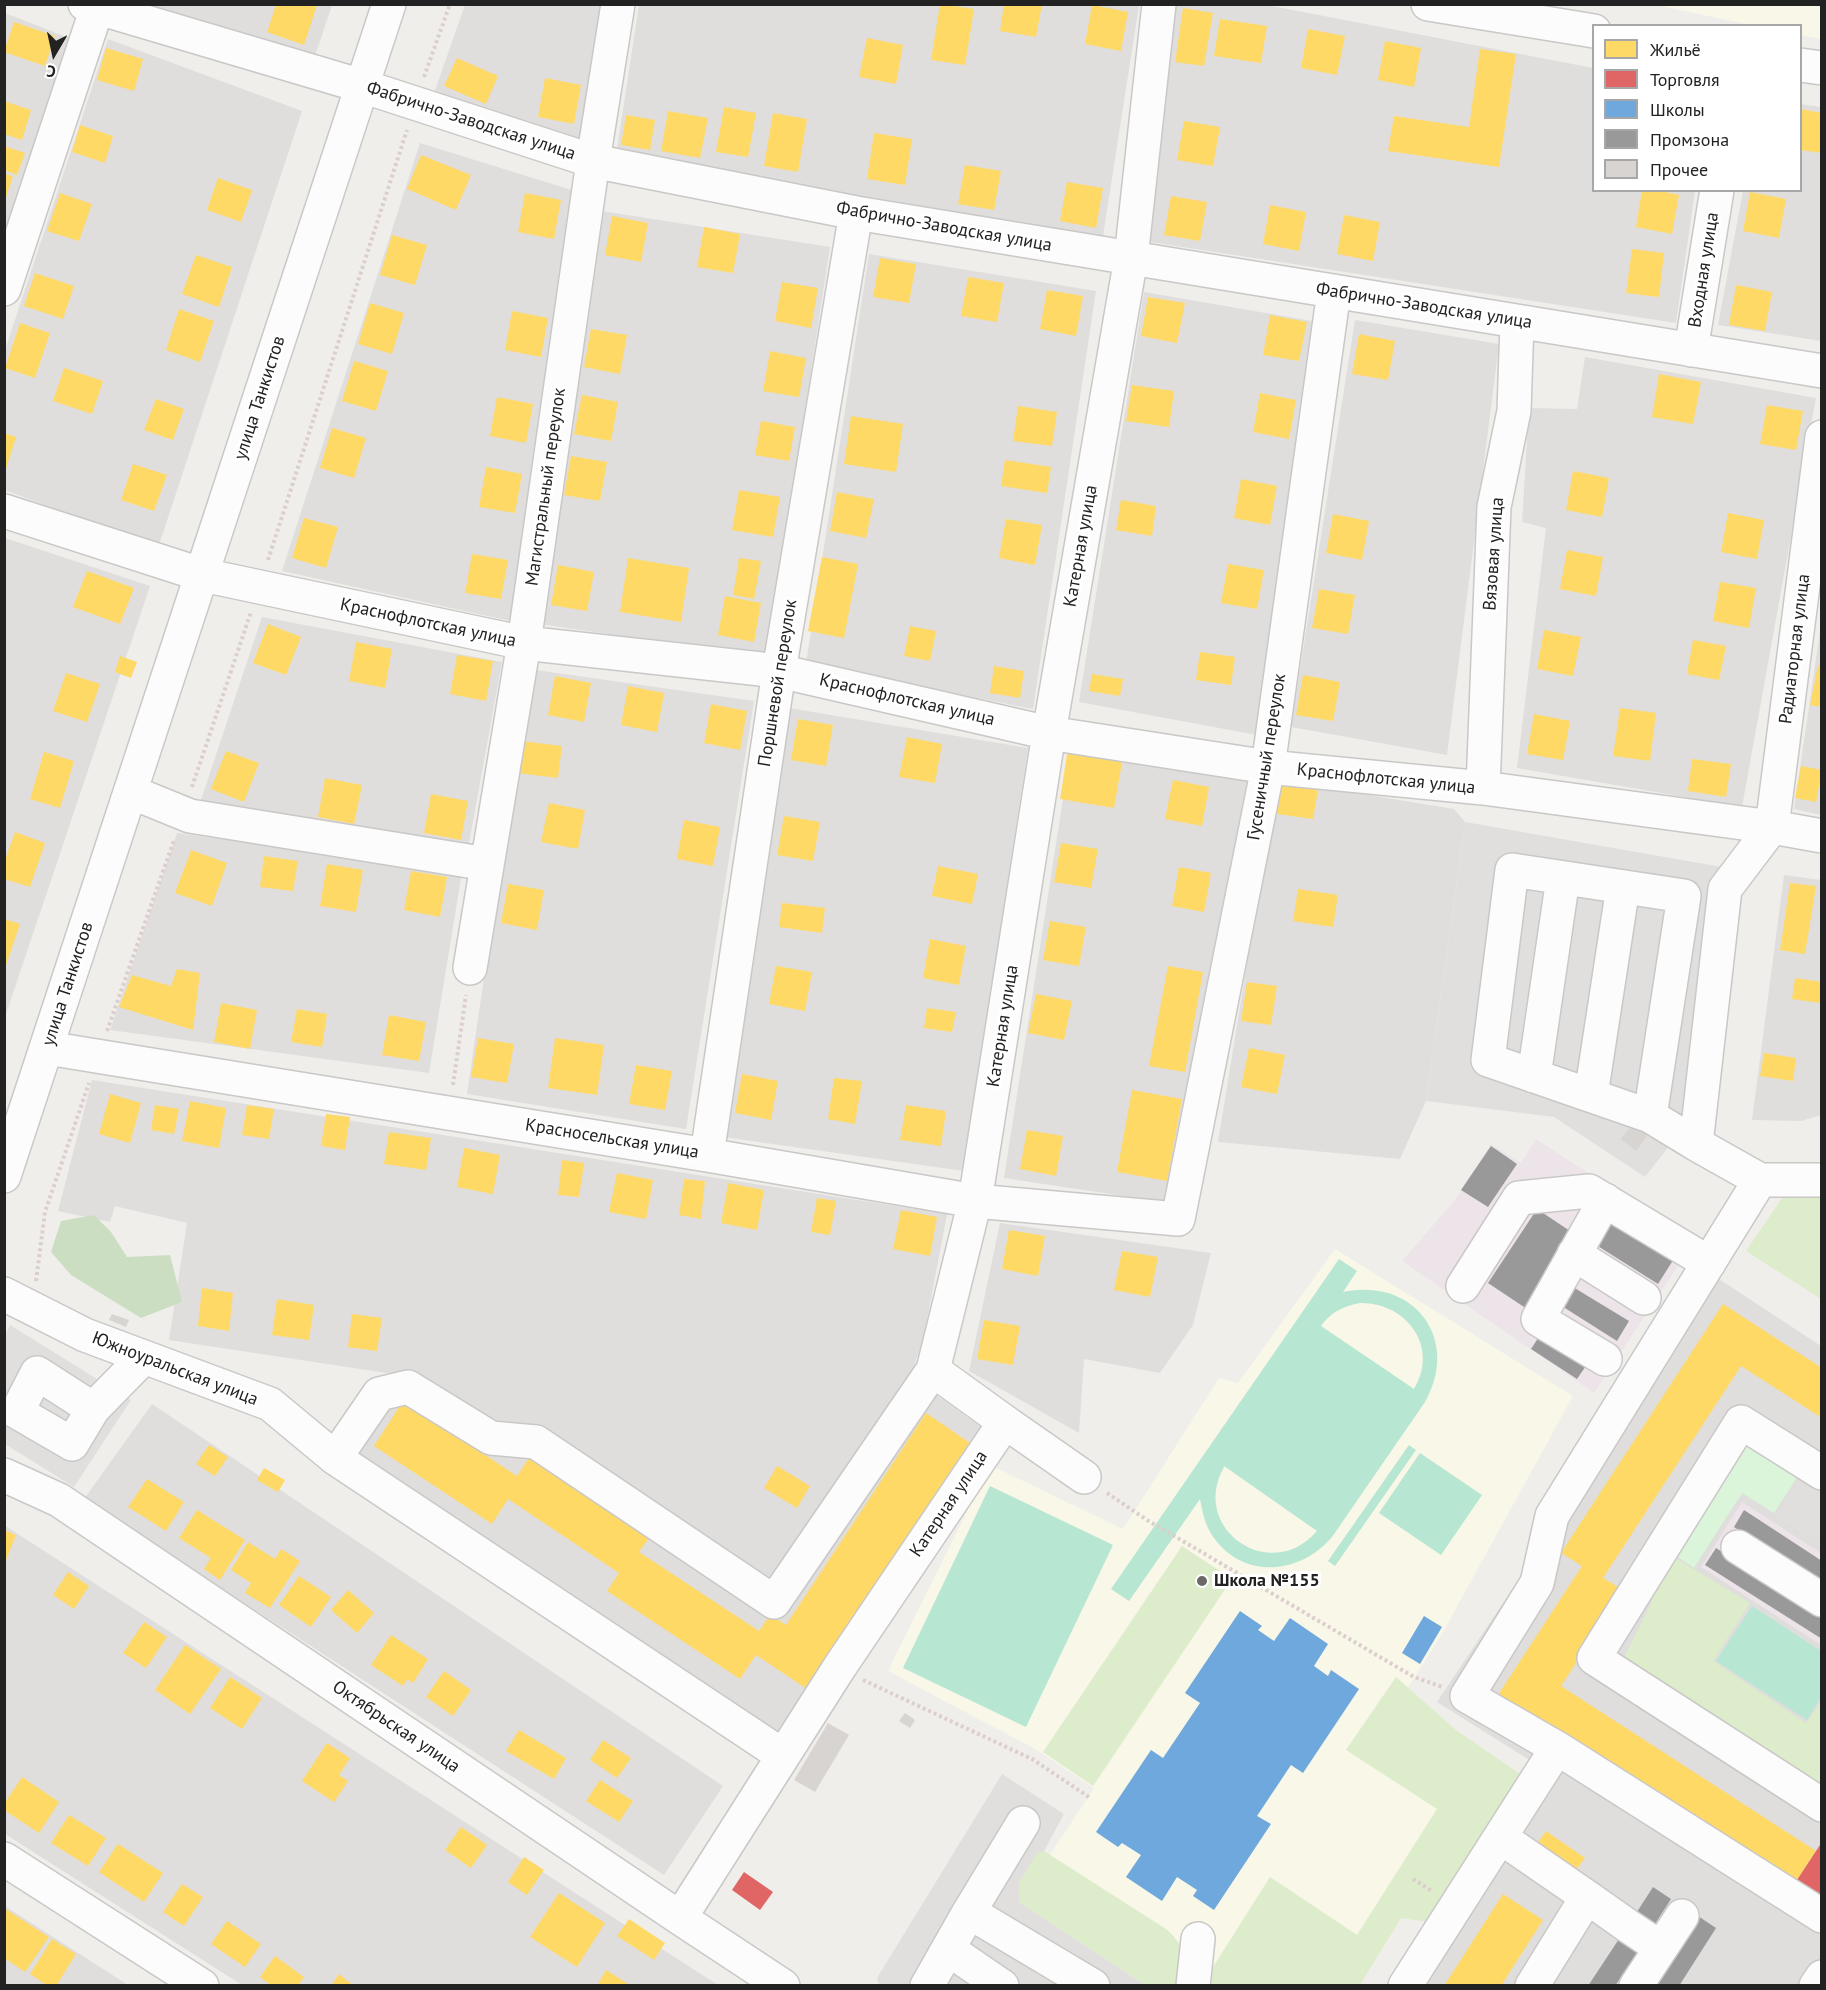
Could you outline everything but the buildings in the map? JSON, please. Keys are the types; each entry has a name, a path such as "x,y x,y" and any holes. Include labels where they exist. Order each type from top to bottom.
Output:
{"street":[{"name":"улица Танкистов","path":"4,1176 389,4"},
{"name":"Магистральный переулок","path":"470,968 524,644 593,161 618,4"},
{"name":"Катерная улица","path":"933,1370 975,1201 1049,733 1131,258 1159,4"},
{"path":"1428,4 1592,31"},
{"name":"Фабрично-Заводская улица","path":"91,6 362,86 593,161 856,213 1821,371"},
{"path":"4,288 91,6"},
{"path":"1802,65 1821,68"},
{"name":"Входная улица","path":"1691,350 1717,192"},
{"name":"Поршневой переулок","path":"707,1155 779,671 856,213"},
{"name":"Гусеничный переулок","path":"1178,1219 1268,767 1334,291"},
{"name":"Вязовая улица","path":"1483,788 1494,507 1514,411 1517,322"},
{"name":"Радиаторная улица","path":"1772,826 1821,436"},
{"name":"Краснофлотская улица","path":"4,511 203,575 524,644 779,671 1049,733 1268,767 1483,788 1772,826 1821,836"},
{"path":"131,792 202,818 487,864"},
{"path":"1696,1144 1725,889 1772,826"},
{"path":"1650,1116 1684,896 1512,870 1488,1060 1650,1116 1760,1180 1821,1180"},
{"path":"1534,1076 1563,878"},
{"path":"1591,1095 1623,887"},
{"name":"Красносельская улица","path":"47,1047 975,1201 1178,1219"},
{"path":"1760,1180 1552,1516 1537,1583 1467,1696 1557,1748 1821,1916"},
{"path":"1463,1286 1519,1198 1589,1191 1709,1263"},
{"path":"1605,1200 1538,1319 1605,1359"},
{"path":"1574,1254 1644,1298"},
{"name":"Южноуральская улица","path":"18,1301 85,1335 270,1404 335,1458 782,1755"},
{"path":"93,1409 144,1357"},
{"path":"335,1458 379,1394 408,1387 490,1438 536,1442 774,1602 933,1370 1084,1477"},
{"name":"Катерная улица","path":"680,1918 838,1668 1005,1422"},
{"path":"1821,1473 1741,1422 1594,1658 1821,1805"},
{"name":"Октябрьская улица","path":"4,1475 59,1500 783,1986"},
{"path":"1738,1547 1821,1600"},
{"path":"1405,1986 1557,1748"},
{"path":"927,1986 1023,1823"},
{"path":"1500,1837 1661,1948"},
{"path":"4,1859 202,1986"},
{"path":"1533,1986 1587,1897"},
{"path":"969,1912 1093,1986"},
{"path":"1636,1986 1682,1916"},
{"path":"1193,1986 1198,1939"},
{"path":"948,1949 1002,1986"},
{"path":"1816,1986 1821,1977"}],"path":[{"path":"18,1301 45,1212 98,1056 184,813 450,4"},
{"path":"449,1113 470,968"},
{"path":"1084,1477 1147,1520 1414,1677 1467,1696"},
{"path":"838,1668 1032,1759 1089,1797"}],"shaded area":[{"path":"141,5 332,5 313,62"},
{"path":"465,5 607,5 582,145 433,96"},
{"path":"639,5 1139,5 1103,236 616,155"},
{"path":"1172,5 1267,5 1592,68 1592,192 1695,192 1676,323 1137,240"},
{"path":"1656,5 1821,5 1821,39 1802,35 1802,24 1746,24"},
{"path":"5,13 69,38 5,234"},
{"path":"108,39 302,111 158,548 5,490 5,350"},
{"path":"1802,104 1821,107 1821,341 1718,325 1743,192 1802,192"},
{"path":"420,143 578,192 515,622 282,571"},
{"path":"602,211 830,247 767,657 539,624"},
{"path":"869,254 1096,291 1033,709 806,664"},
{"path":"1144,292 1318,322 1257,735 1079,702"},
{"path":"1355,320 1499,344 1447,755 1291,727"},
{"path":"1585,357 1816,398 1742,807 1517,768 1546,528 1522,522 1529,408 1577,409"},
{"path":"5,538 150,586 5,1017"},
{"path":"262,617 502,662 468,849 200,803"},
{"path":"1821,625 1821,815 1794,809"},
{"path":"529,669 754,701 686,1129 467,1094"},
{"path":"789,708 1028,748 964,1171 723,1137"},
{"path":"1070,754 1251,781 1170,1203 1004,1178"},
{"path":"1277,780 1454,809 1465,822 1426,1101 1400,1159 1218,1142"},
{"path":"1465,822 1722,867 1680,1132 1645,1177 1554,1117 1426,1101"},
{"path":"177,833 462,872 429,1073 110,1030"},
{"path":"1784,875 1821,880 1821,1115 1801,1121 1752,1120"},
{"path":"92,1080 947,1214 923,1341 910,1376 989,1433 779,1739 350,1449 393,1374 169,1340 187,1223 115,1206 110,1222 58,1211"},
{"path":"1536,1139 1694,1242 1594,1393 1402,1261 1455,1200 1491,1144 1521,1163"},
{"path":"1000,1223 1211,1253 1193,1325 1160,1373 1084,1359 1079,1433 969,1371"},
{"name":"Школа №155","path":"1335,1249 1573,1396 1443,1632 1379,1734 1465,1794 1348,1985 1145,1985 1019,1902 1094,1788 1037,1750 888,1671 990,1465 1123,1529 1219,1378 1238,1383"},
{"path":"1719,1279 1821,1346 1821,1985 1414,1986 1550,1773 1437,1702"},
{"path":"10,1325 131,1400 74,1487 5,1444 4,1337"},
{"path":"152,1404 723,1786 664,1875 84,1499"},
{"path":"1804,1472 1821,1483 1821,1545 1776,1516"},
{"path":"1742,1502 1821,1553 1821,1645 1701,1567"},
{"path":"4,1525 718,1985 242,1985 5,1834"},
{"path":"1002,1774 1064,1814 1044,1851 1037,1853 1019,1883 1019,1902 1145,1985 879,1986 877,1978"},
{"path":"5,1906 128,1985 5,1985"}],"green space":[{"path":"1821,1181 1821,1299 1746,1251 1782,1198"},
{"path":"94,1215 111,1232 127,1257 170,1255 182,1302 141,1318 71,1275 51,1252 61,1221"},
{"path":"1339,1259 1357,1271 1343,1292 1368,1290 1391,1294 1410,1304 1424,1318 1434,1336 1437,1356 1435,1379 1425,1402 1332,1537 1318,1550 1286,1566 1251,1565 1235,1558 1221,1546 1209,1530 1200,1499 1129,1601 1111,1589","holes":["1360,1303 1392,1310 1414,1330 1423,1358 1421,1373 1414,1389 1321,1326 1338,1310","1224,1466 1317,1531 1298,1546 1278,1552 1258,1551 1240,1543 1226,1529 1217,1511 1216,1490"]},
{"path":"1744,1434 1802,1470 1774,1513 1742,1493 1694,1568 1669,1551"},
{"path":"1409,1445 1416,1450 1335,1566 1328,1561"},
{"path":"1420,1453 1482,1495 1441,1555 1379,1513"},
{"path":"990,1486 1113,1545 1026,1727 903,1668"},
{"path":"1182,1546 1232,1579 1093,1786 1043,1752"},
{"path":"1667,1553 1750,1603 1713,1661 1806,1723 1821,1702 1821,1792 1621,1663 1651,1604 1652,1578"},
{"path":"1752,1606 1821,1651 1821,1697 1807,1720 1716,1661"},
{"path":"1396,1677 1456,1730 1523,1776 1429,1922 1401,1918 1360,1985 1206,1986 1208,1975 1270,1877 1357,1935 1437,1809 1346,1750"},
{"path":"1044,1851 1166,1929 1181,1948 1183,1960 1180,1985 1145,1985 1019,1902 1019,1883 1037,1852"}],"place":[{"name":"Школа №155","path":"1202,1581"}]}
